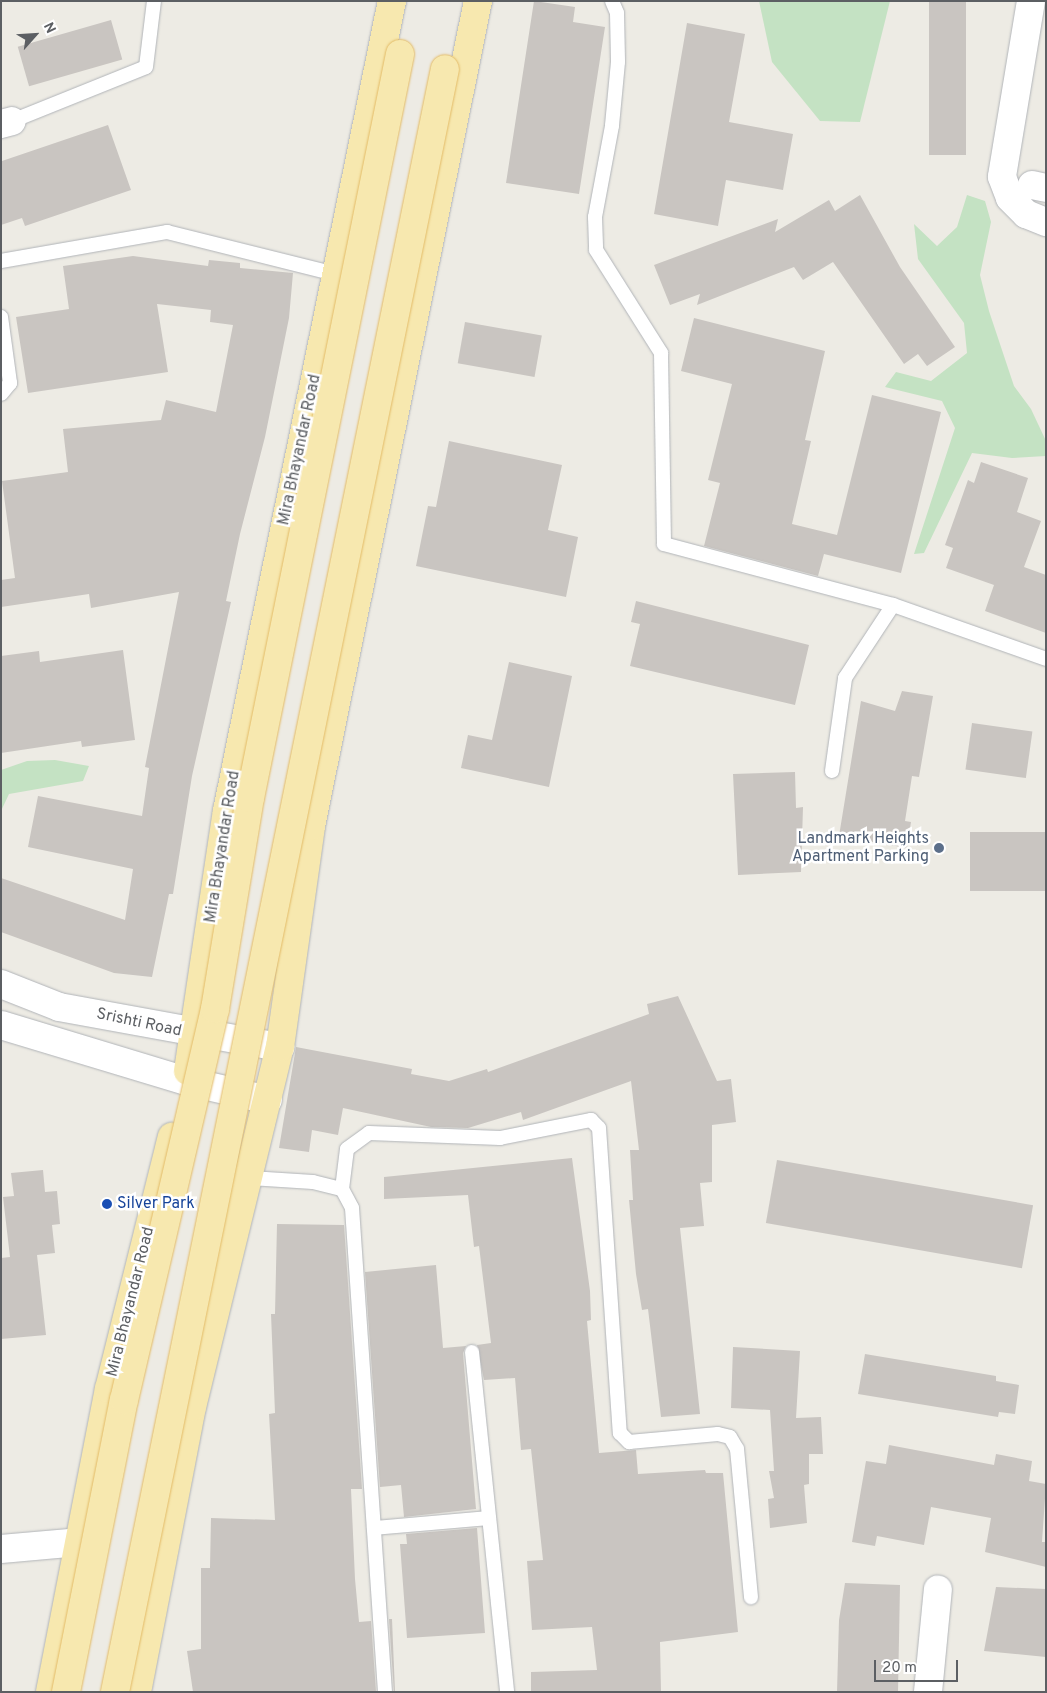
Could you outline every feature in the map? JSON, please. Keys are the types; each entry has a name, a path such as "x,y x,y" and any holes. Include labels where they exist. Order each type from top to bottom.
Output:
{"main road":[{"name":"Mira Bhayandar Road","path":"50,1692 109,1389 186,1081 195,1035 227,810 392,1"},
{"path":"66,1692 124,1400 215,1009 250,798 411,1"},
{"path":"115,1692 458,1"},
{"path":"137,1692 192,1407 250,1178 280,1047 311,826 478,1"},
{"path":"1031,1 1002,177 1010,198 1020,209 1046,222"},
{"name":"Srishti Road","path":"1,984 59,1007 195,1035 280,1047"},
{"path":"1,1025 186,1081 268,1100"},
{"path":"1,1549 79,1542"},
{"path":"928,1692 938,1590"}],"lane":[{"path":"7,122 146,67 154,1"},
{"path":"612,1 617,13 618,62 612,126 595,216 596,250 661,353 664,544 893,605 1046,659"},
{"path":"1,261 167,232 336,274"},
{"path":"1,317 10,383 1,394"},
{"path":"832,771 845,678 893,605"},
{"path":"385,1692 352,1208 342,1188 347,1150 370,1133 500,1138 591,1120 598,1128 620,1433 629,1442 718,1434 730,1437 737,1449 751,1597"},
{"path":"250,1178 313,1182 342,1188"},
{"path":"472,1352 507,1692"},
{"path":"374,1528 488,1518"}],"green space":[{"path":"759,1 890,1 860,122 820,121 772,62"},
{"path":"967,195 985,201 991,222 980,275 989,311 1014,386 1031,409 1046,441 1046,456 1012,458 972,453 924,553 914,554 955,428 942,401 885,387 896,372 931,381 967,353 964,323 918,259 914,224 937,246 957,227"},
{"path":"55,760 89,766 83,781 9,794 1,811 1,770 27,761"}],"building":[{"path":"534,1 575,7 573,22 605,27 579,194 506,183"},
{"path":"929,1 966,1 966,155 929,155"},
{"path":"111,20 122,59 29,86 18,47"},
{"path":"687,23 745,34 729,122 793,134 783,190 726,180 718,226 654,214"},
{"path":"108,125 131,190 25,226 22,218 1,225 2,161"},
{"path":"860,195 900,267 955,347 927,366 918,354 904,364 833,262 803,280 794,267 697,305 700,294 670,305 654,265 778,219 775,232 829,200 835,211"},
{"path":"133,256 208,266 209,260 240,263 240,268 293,273 289,318 265,437 240,534 226,601 231,602 192,776 173,894 169,894 152,977 114,973 1,932 1,878 125,920 133,869 28,847 38,796 142,816 149,768 145,767 179,592 91,608 89,594 1,607 1,580 15,578 2,481 68,472 63,429 161,420 166,400 216,412 233,325 210,322 211,310 157,304 168,372 28,393 16,317 69,309 63,266"},
{"path":"694,318 825,351 805,440 811,441 792,524 837,535 872,395 941,412 901,573 824,554 818,576 704,546 720,483 708,480 732,384 681,371"},
{"path":"465,322 542,336 535,377 458,363"},
{"path":"449,441 562,465 548,530 578,537 566,597 416,566 428,506 436,507"},
{"path":"981,462 1028,478 1017,512 1041,521 1024,567 1046,575 1046,633 985,611 994,585 946,568 953,548 945,545 968,480 974,483"},
{"path":"636,601 809,645 795,705 630,666 640,624 631,622"},
{"path":"123,650 135,740 82,747 81,741 1,753 1,656 39,651 40,662"},
{"path":"509,662 572,676 549,787 461,768 468,735 492,740"},
{"path":"902,691 933,696 919,777 912,776 905,821 911,822 907,848 839,836 861,701 895,711"},
{"path":"972,723 1032,731 1026,778 965,770"},
{"path":"795,772 796,808 803,807 801,872 738,875 733,774"},
{"path":"970,832 1046,832 1046,891 970,891"},
{"path":"678,996 717,1081 731,1079 736,1122 712,1125 712,1182 700,1183 704,1226 680,1228 700,1414 661,1417 648,1309 642,1310 636,1274 629,1200 633,1200 630,1150 639,1150 631,1081 523,1120 521,1112 468,1128 431,1127 343,1108 338,1135 312,1130 309,1152 279,1148 296,1047 412,1069 411,1074 449,1081 487,1069 488,1072 649,1014 647,1004"},
{"path":"572,1158 590,1291 591,1320 587,1321 599,1453 636,1450 638,1474 705,1470 706,1473 723,1473 738,1632 660,1642 661,1692 531,1692 531,1672 597,1670 592,1627 532,1630 527,1561 543,1560 531,1449 521,1450 515,1378 484,1380 477,1345 491,1343 479,1246 474,1247 468,1195 384,1199 384,1177"},
{"path":"777,1160 1033,1205 1022,1268 766,1223"},
{"path":"43,1170 45,1192 57,1191 60,1224 52,1225 55,1253 37,1255 46,1335 1,1339 1,1258 10,1257 3,1197 14,1196 11,1173"},
{"path":"277,1224 344,1225 362,1489 351,1489 355,1579 359,1622 371,1621 376,1692 193,1692 187,1651 201,1649 201,1568 210,1568 211,1518 275,1520 269,1414 275,1413 271,1314 275,1314"},
{"path":"436,1265 443,1348 466,1346 463,1353 476,1509 404,1517 401,1485 380,1487 365,1272"},
{"path":"733,1347 800,1351 796,1418 821,1417 823,1454 809,1454 809,1484 804,1485 807,1523 770,1528 768,1499 774,1498 769,1471 774,1471 770,1410 731,1408"},
{"path":"865,1354 996,1376 996,1381 1019,1385 1015,1414 999,1412 998,1417 858,1394"},
{"path":"889,1445 994,1465 996,1454 1032,1461 1029,1481 1046,1484 1042,1542 1046,1542 1046,1567 985,1552 991,1518 931,1507 924,1545 877,1536 875,1546 852,1542 866,1461 886,1464"},
{"path":"477,1528 485,1633 407,1638 400,1544 407,1544 406,1534"},
{"path":"845,1583 900,1585 898,1692 837,1692 839,1620"},
{"path":"996,1587 1046,1589 1046,1657 984,1651"},
{"path":"389,1619 392,1619 395,1692 394,1692"}],"place":[{"name":"Landmark Heights Apartment Parking","path":"939,848"},
{"name":"Silver Park","path":"107,1204"}]}
